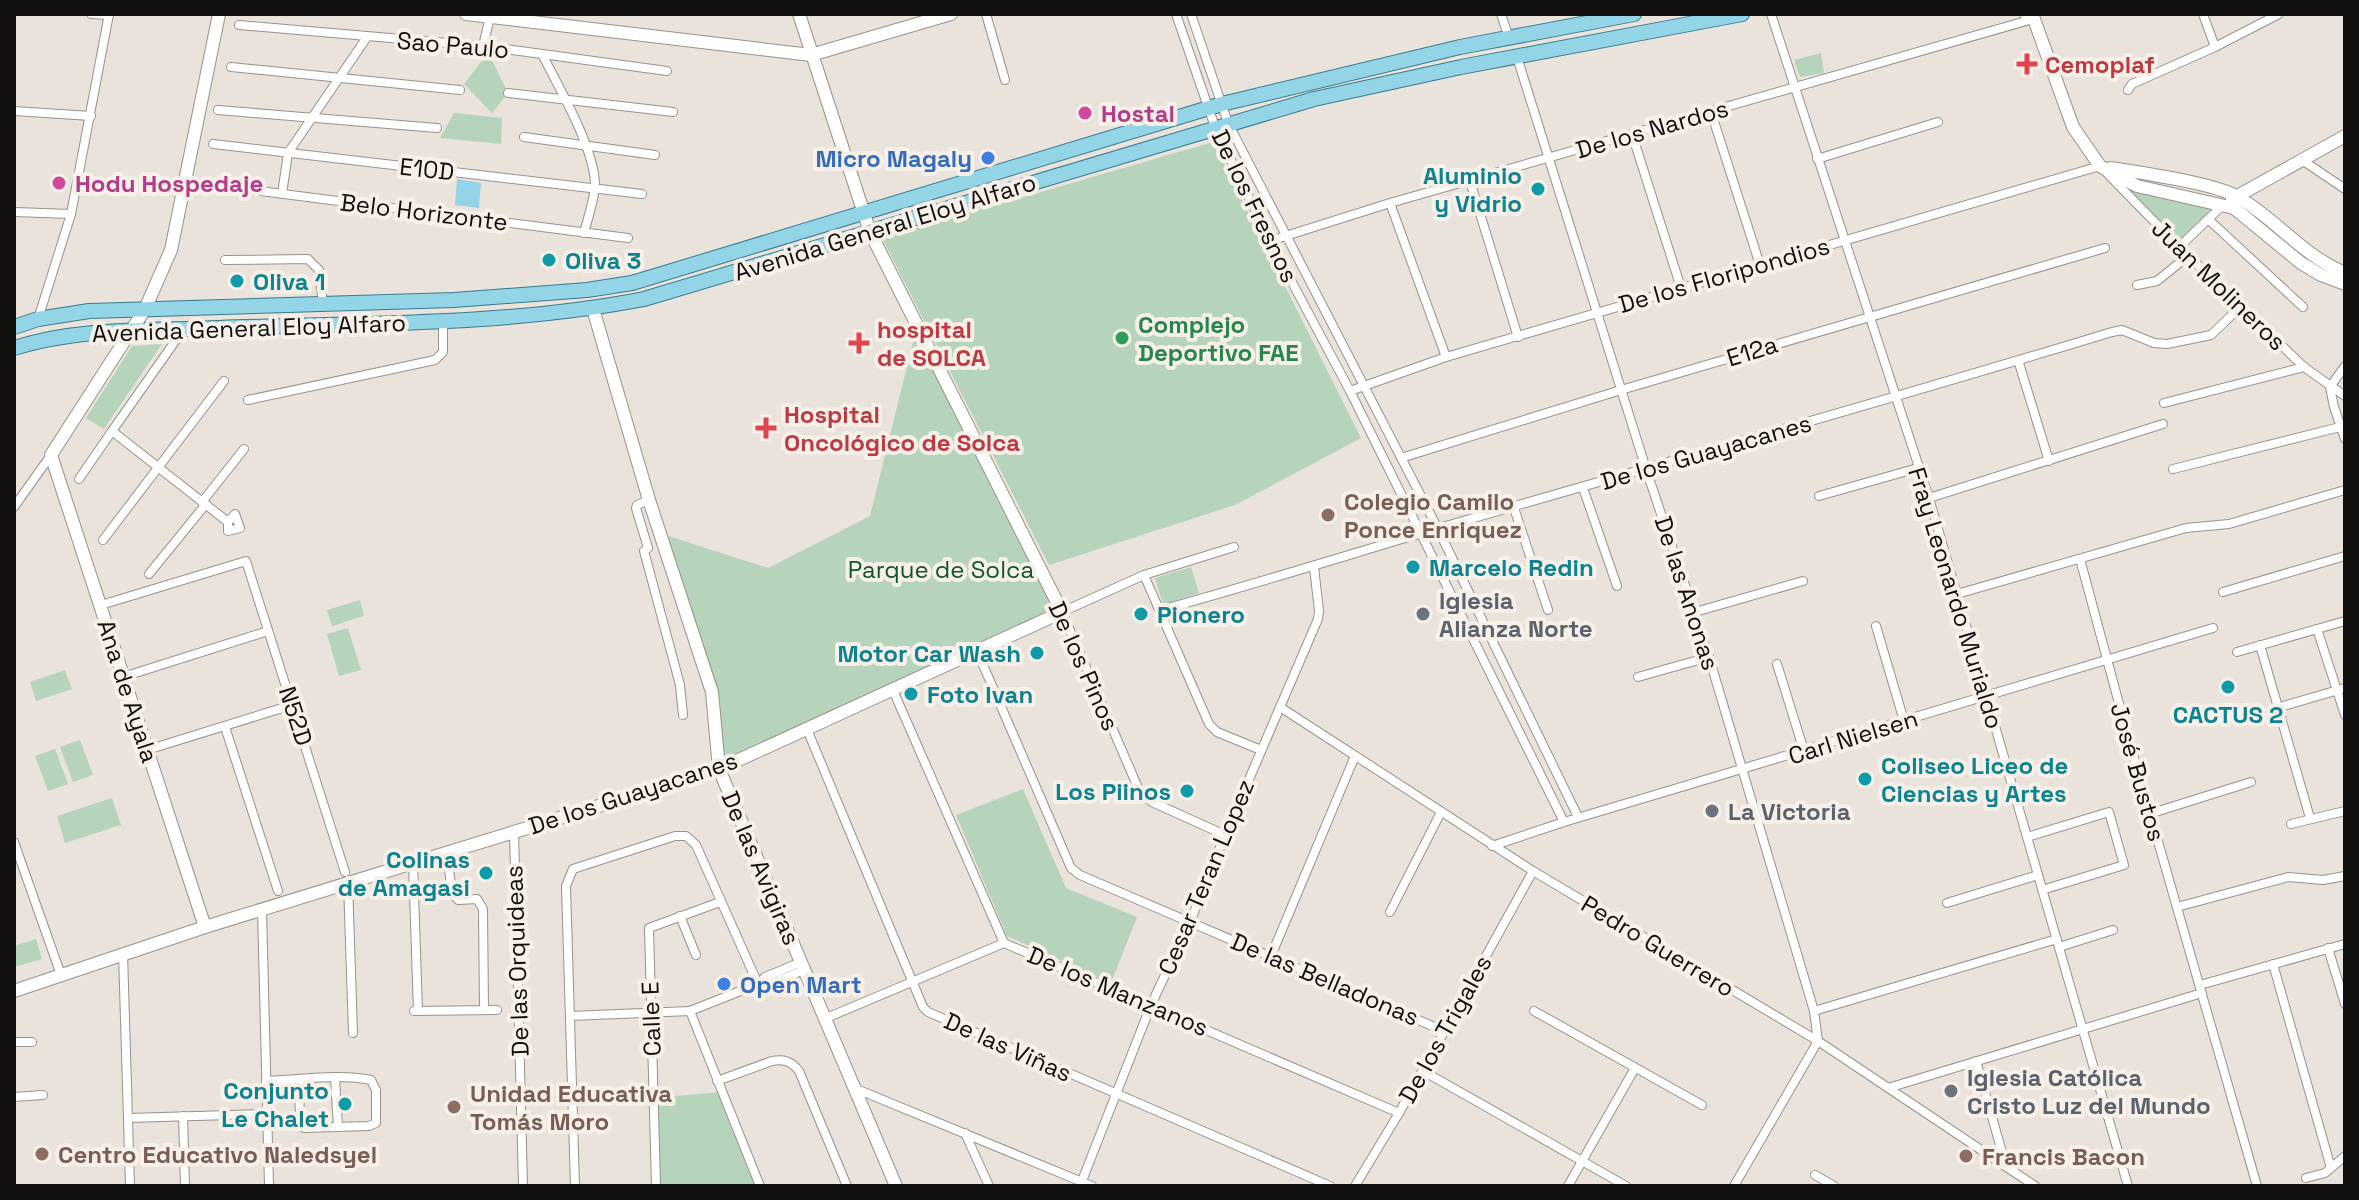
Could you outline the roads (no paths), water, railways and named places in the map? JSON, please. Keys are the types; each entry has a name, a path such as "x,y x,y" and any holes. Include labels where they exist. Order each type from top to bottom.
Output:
{"main road":[{"name":"Avenida General Eloy Alfaro","path":"14,327 38,319 89,311 454,300 609,287 683,269 1215,106 1431,53 1634,14"},
{"name":"Avenida General Eloy Alfaro","path":"14,348 131,329 183,330 443,320 593,309 644,299 1314,99 1742,14"}],"street":[{"path":"38,319 71,214 109,15 91,14"},
{"path":"14,507 145,309 171,250 219,14"},
{"path":"466,14 548,19 811,55 951,14"},
{"name":"De los Pinos","path":"799,14 870,232 1062,612 1139,790 1152,802 1225,835"},
{"path":"986,14 1005,80"},
{"name":"De los Fresnos","path":"1176,14 1270,241 1422,533 1564,822"},
{"name":"De los Fresnos","path":"1191,14 1222,125 1287,235 1366,386 1578,817"},
{"path":"1501,14 1509,38"},
{"name":"Fray Leonardo Murialdo","path":"1771,14 1929,498 2128,1186"},
{"path":"2203,14 2215,47"},
{"path":"2128,90 2132,84 2279,14"},
{"path":"2032,16 2073,127 2100,166 2137,186 2234,208 2301,263 2345,284"},
{"name":"De los Nardos","path":"1270,241 1390,203 1711,112 2032,16"},
{"path":"483,46 490,17"},
{"name":"Sao Paulo","path":"239,25 483,46 667,71"},
{"path":"282,194 288,153 367,37"},
{"path":"542,54 566,101 593,168 595,188 584,233"},
{"name":"De las Anonas","path":"1517,57 1646,469 1709,657 1814,1011 1818,1041"},
{"path":"231,67 460,90"},
{"path":"508,93 673,112"},
{"path":"218,110 437,128"},
{"path":"14,111 91,116"},
{"path":"1711,112 1760,265"},
{"path":"1817,159 1938,122"},
{"path":"1632,134 1681,288"},
{"path":"524,137 655,155"},
{"path":"2179,247 2223,205 2343,140"},
{"name":"E10D","path":"213,144 642,194"},
{"path":"2302,160 2345,189"},
{"path":"2100,166 2237,196 2309,254 2345,273"},
{"name":"De los Floripondios","path":"1350,391 1446,357 2100,166"},
{"name":"Juan Molineros","path":"2100,166 2240,307 2304,367 2345,396"},
{"path":"1470,181 1518,337"},
{"name":"Belo Horizonte","path":"220,186 628,238"},
{"path":"1390,203 1446,357"},
{"path":"14,212 71,214"},
{"path":"2208,219 2303,307"},
{"name":"E12a","path":"1401,458 1868,316 2105,248"},
{"path":"2137,285 2157,281 2188,256"},
{"path":"225,260 308,259 319,270 323,304"},
{"name":"De los Guayacanes","path":"1161,610 2122,330 2160,344 2205,336 2217,332 2240,307"},
{"name":"De las Avigiras","path":"593,309 649,500 712,692 719,769 896,1186"},
{"path":"248,400 435,360 443,352 443,320"},
{"path":"79,479 183,330"},
{"path":"2018,360 2049,461"},
{"path":"2345,366 2330,387 2345,439"},
{"path":"2164,403 2304,367"},
{"path":"103,540 224,381"},
{"path":"1929,498 2163,424"},
{"path":"2173,469 2340,427"},
{"path":"112,431 228,522"},
{"path":"149,574 244,449"},
{"name":"Ana de Ayala","path":"51,455 205,927"},
{"path":"1819,496 1918,468"},
{"path":"1583,488 1617,586"},
{"path":"1957,594 2186,528 2229,524 2345,490"},
{"path":"649,500 636,508 648,546 644,553 680,685 683,715"},
{"path":"1514,508 1548,610"},
{"name":"De los Guayacanes","path":"14,991 262,910 346,877 413,863 719,769 1144,575 1234,547"},
{"path":"2223,592 2345,556"},
{"name":"José Bustos","path":"2080,559 2149,814 2257,1186"},
{"name":"N52D","path":"101,605 246,561 346,877 353,1033"},
{"name":"Cesar Teran Lopez","path":"1081,1184 1151,1005 1191,920 1318,619 1314,567"},
{"path":"1144,575 1209,724 1217,732 1261,750"},
{"path":"1695,612 1803,581"},
{"path":"1453,596 1467,589"},
{"path":"2237,652 2345,621"},
{"path":"1876,626 1904,721"},
{"name":"Carl Nielsen","path":"1492,846 1578,817 1741,771 2213,628"},
{"path":"2317,629 2342,689 2345,715"},
{"path":"123,677 268,631"},
{"path":"2260,645 2310,818"},
{"name":"De las Belladonas","path":"977,651 1071,868 1080,875 1444,1031"},
{"path":"1638,677 1709,657"},
{"path":"1777,664 1804,751"},
{"path":"1497,686 1511,679"},
{"name":"De los Manzanos","path":"892,688 1004,943 1399,1113"},
{"path":"2280,707 2342,689"},
{"path":"147,750 292,705"},
{"name":"Pedro Guerrero","path":"1280,707 1492,846 1818,1041 2035,1186"},
{"path":"225,727 278,891"},
{"name":"De las Viñas","path":"806,727 911,982 928,1012 1330,1186"},
{"path":"1271,956 1355,756"},
{"path":"2149,814 2251,782"},
{"path":"2291,824 2345,811"},
{"path":"1390,912 1441,812"},
{"path":"2027,837 2109,812 2124,865 2042,890"},
{"name":"De las Orquideas","path":"514,832 523,1186"},
{"path":"575,1186 566,886 573,869 675,836 686,836 696,845 758,984"},
{"path":"14,842 61,975"},
{"path":"447,853 452,893 458,900 477,899 483,909 484,1010"},
{"path":"413,863 415,1011 497,1010"},
{"name":"De los Trigales","path":"1355,1186 1423,1071 1533,871"},
{"path":"1947,903 2038,875"},
{"path":"2177,907 2288,877 2323,880 2345,876"},
{"name":"Calle E","path":"656,1186 649,928 720,902"},
{"path":"262,910 269,1186"},
{"path":"680,916 696,955"},
{"path":"1814,1011 2113,930"},
{"path":"824,1019 1004,943"},
{"path":"1888,1088 2083,1029 2273,964 2345,944"},
{"path":"2328,948 2345,1004"},
{"path":"123,953 130,1186"},
{"path":"2273,964 2331,1168"},
{"path":"570,1016 690,1011 758,984 765,977 802,966"},
{"path":"690,1011 760,1186"},
{"path":"1534,1011 1702,1105"},
{"path":"1734,1186 1818,1041"},
{"path":"14,1042 32,1042"},
{"path":"717,1081 772,1061 787,1060 795,1066 847,1186"},
{"path":"1976,1061 2006,1166"},
{"path":"1568,1186 1635,1068"},
{"path":"1423,1071 1626,1186"},
{"path":"266,1081 335,1078 371,1080 376,1090 376,1123 304,1128 300,1122 299,1080"},
{"path":"335,1078 338,1127"},
{"path":"854,1088 1092,1186"},
{"path":"14,1097 43,1095"},
{"path":"128,1118 267,1114"},
{"path":"183,1116 185,1186"},
{"path":"965,1133 989,1186"},
{"path":"2306,1178 2325,1173 2345,1156"},
{"path":"1815,1175 1834,1186"}],"water":[{"path":"457,179 481,183 479,208 455,205"}],"place":[{"name":"Cemoplaf","path":"2027,64"},
{"name":"Hostal","path":"1085,113"},
{"name":"Micro Magaly","path":"988,158"},
{"name":"Hodu Hospedaje","path":"59,183"},
{"name":"Aluminio y Vidrio","path":"1538,189"},
{"name":"Oliva 3","path":"549,260"},
{"name":"Oliva 1","path":"237,281"},
{"name":"Complejo Deportivo FAE","path":"1122,338"},
{"name":"hospital de SOLCA","path":"859,343"},
{"name":"Hospital Oncológico de Solca","path":"766,428"},
{"name":"Colegio Camilo Ponce Enriquez","path":"1328,515"},
{"name":"Marcelo Redin","path":"1413,567"},
{"name":"Pionero","path":"1141,614"},
{"name":"Iglesia Alianza Norte","path":"1423,614"},
{"name":"Motor Car Wash","path":"1037,653"},
{"name":"CACTUS 2","path":"2228,687"},
{"name":"Foto Ivan","path":"911,694"},
{"name":"Coliseo Liceo de Ciencias y Artes","path":"1865,779"},
{"name":"Los Piinos","path":"1187,791"},
{"name":"La Victoria","path":"1712,811"},
{"name":"Colinas de Amagasi","path":"486,873"},
{"name":"Open Mart","path":"724,984"},
{"name":"Iglesia Católica Cristo Luz del Mundo","path":"1951,1091"},
{"name":"Conjunto Le Chalet","path":"345,1104"},
{"name":"Unidad Educativa Tomás Moro","path":"454,1107"},
{"name":"Centro Educativo Naledsyel","path":"42,1154"},
{"name":"Francis Bacon","path":"1966,1156"}],"park label":[{"name":"Parque de Solca","path":"941,569"}]}
